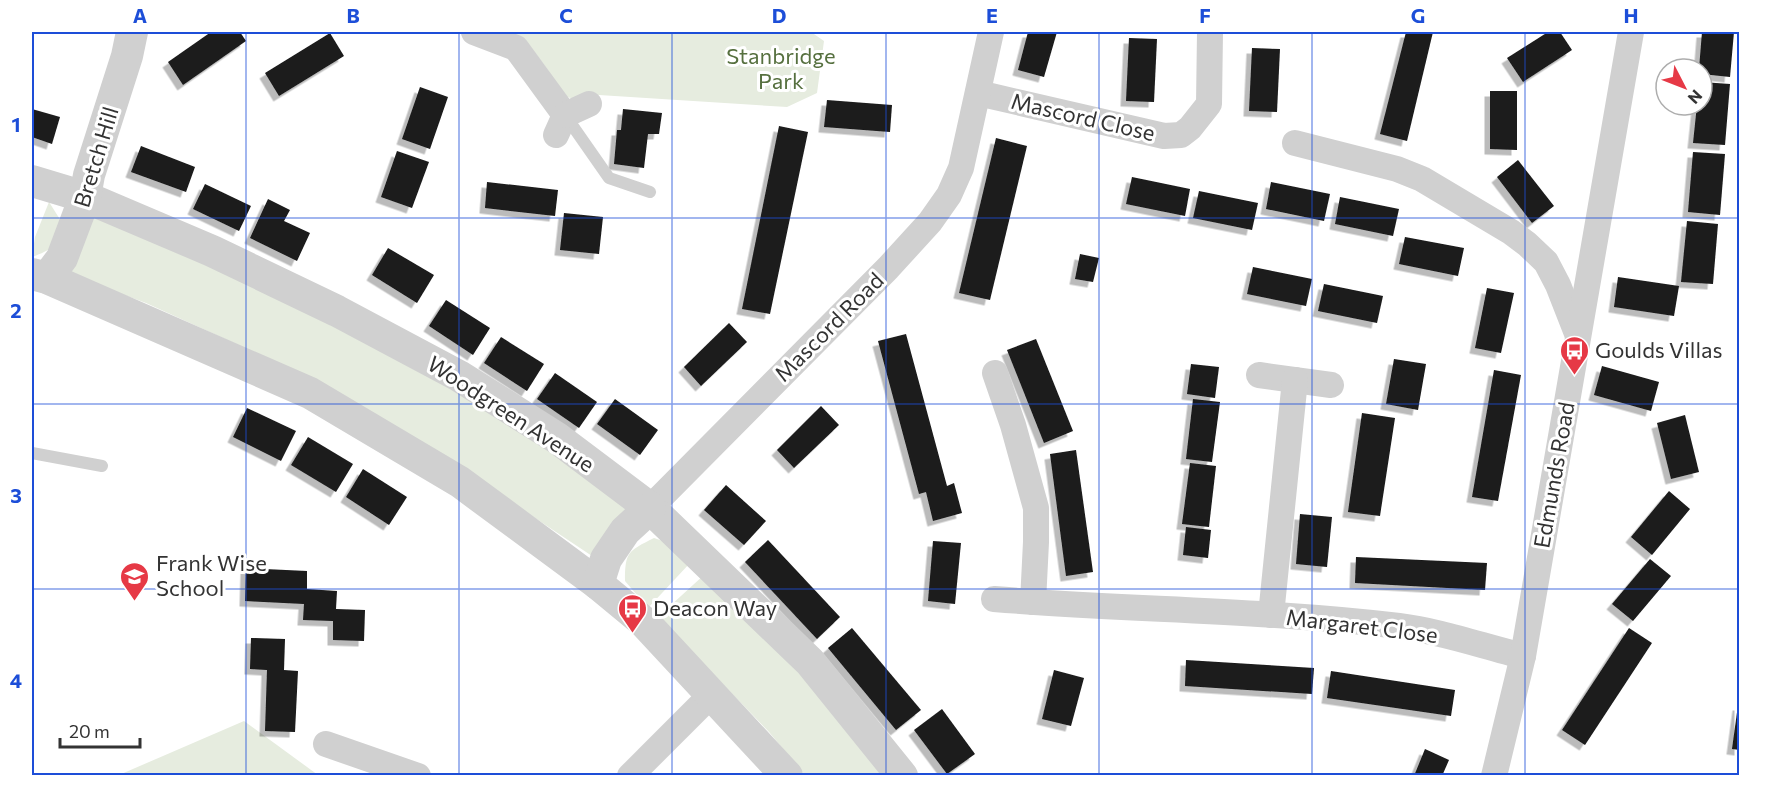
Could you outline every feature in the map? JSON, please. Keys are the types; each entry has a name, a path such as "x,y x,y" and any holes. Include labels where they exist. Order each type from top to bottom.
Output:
{"street":[{"name":"Bretch Hill","path":"39,276 62,258 86,197 89,176 127,56 132,32"},
{"path":"474,32 516,48 560,125 589,104"},
{"name":"Mascord Road","path":"598,584 606,559 625,531 888,268 930,222 949,195 961,168 991,32"},
{"name":"Mascord Close","path":"978,93 1164,136 1181,135 1190,128 1209,104 1210,32"},
{"name":"Edmunds Road","path":"1494,776 1522,656 1631,32"},
{"path":"1295,143 1397,169 1422,179 1511,232 1546,262 1558,285 1578,336"},
{"name":"Woodgreen Avenue","path":"32,181 86,197 212,251 327,306 459,376 557,438 650,508 810,662 902,776"},
{"path":"39,276 310,393 460,482 598,584 644,622 787,776"},
{"path":"994,373 1013,425 1036,508 1033,602"},
{"path":"1259,375 1330,385"},
{"name":"Margaret Close","path":"1271,615 1295,380"},
{"name":"Margaret Close","path":"994,599 1271,615 1401,626 1522,656"},
{"path":"630,776 711,695"},
{"path":"326,744 418,776"}],"lane":[{"path":"560,125 609,178 650,192"},
{"path":"32,453 102,466"}],"green space":[{"name":"Stanbridge Park","path":"511,32 811,32 824,41 817,93 787,107 599,95 576,99 561,96 548,70 527,42"},
{"path":"49,202 61,221 58,236 54,245 32,257 35,237"},
{"path":"91,215 318,311 545,444 632,507 595,558 433,450 326,391 234,343 146,303 65,273"},
{"path":"654,538 669,543 690,563 648,608 625,581 625,571 630,553"},
{"path":"705,574 795,665 886,775 805,775 769,732 658,617"},
{"path":"244,721 318,775 119,775"}],"building":[{"path":"211,32 240,32 246,41 183,85 168,62"},
{"path":"1028,32 1057,32 1044,77 1018,70"},
{"path":"1406,32 1433,32 1407,141 1380,134"},
{"path":"1548,32 1560,32 1572,50 1523,82 1507,58"},
{"path":"1702,32 1734,32 1730,77 1714,75 1714,57 1700,57"},
{"path":"330,33 344,56 279,96 265,73"},
{"path":"1129,38 1157,39 1154,102 1126,101"},
{"path":"1252,48 1280,49 1277,112 1249,111"},
{"path":"1714,83 1730,84 1725,145 1693,143 1696,117 1714,117"},
{"path":"420,87 448,97 430,149 402,139"},
{"path":"1490,91 1517,91 1517,150 1490,149"},
{"path":"827,100 892,105 890,132 824,127"},
{"path":"32,109 60,117 52,144 32,137"},
{"path":"623,109 662,113 659,134 648,134 644,168 614,164 617,130 621,130"},
{"path":"779,126 808,132 770,314 742,309"},
{"path":"996,138 1027,146 990,300 959,293"},
{"path":"141,146 195,167 186,192 131,172"},
{"path":"397,151 429,162 412,208 381,197"},
{"path":"1693,152 1725,154 1720,215 1688,212"},
{"path":"1518,160 1554,206 1532,223 1497,177"},
{"path":"1132,177 1190,189 1185,216 1126,204"},
{"path":"487,182 558,190 555,216 485,208"},
{"path":"1271,182 1330,194 1324,221 1266,209"},
{"path":"205,184 251,206 239,231 193,209"},
{"path":"1199,191 1258,203 1252,230 1193,218"},
{"path":"1340,197 1399,209 1393,236 1335,224"},
{"path":"268,199 290,210 284,221 310,233 297,261 250,238"},
{"path":"564,213 603,217 599,254 560,250"},
{"path":"1687,221 1718,224 1713,284 1681,282"},
{"path":"1405,237 1464,248 1458,276 1399,264"},
{"path":"388,248 434,275 417,303 372,275"},
{"path":"1080,254 1099,258 1093,282 1075,279"},
{"path":"1253,267 1312,279 1306,306 1247,294"},
{"path":"1618,277 1679,286 1674,316 1614,307"},
{"path":"1324,284 1383,296 1377,323 1318,311"},
{"path":"1487,288 1514,293 1501,353 1475,348"},
{"path":"446,300 490,328 473,355 429,326"},
{"path":"729,323 747,342 701,386 684,367"},
{"path":"906,334 947,486 954,483 962,513 933,521 926,492 919,494 878,341"},
{"path":"501,337 544,364 527,391 484,363"},
{"path":"1036,339 1073,431 1044,443 1007,350"},
{"path":"1394,359 1426,364 1418,410 1386,404"},
{"path":"1191,364 1219,367 1215,398 1187,394"},
{"path":"1602,366 1659,382 1651,411 1594,395"},
{"path":"1494,370 1521,375 1498,501 1472,497"},
{"path":"555,373 597,402 579,428 537,399"},
{"path":"615,399 658,430 640,455 597,424"},
{"path":"1193,399 1220,402 1212,462 1186,459"},
{"path":"821,406 839,425 794,468 777,450"},
{"path":"247,408 296,431 281,461 233,437"},
{"path":"1362,413 1395,418 1380,516 1348,512"},
{"path":"1685,415 1699,472 1671,479 1657,423"},
{"path":"308,437 353,464 336,492 291,465"},
{"path":"1076,450 1093,572 1066,576 1050,454"},
{"path":"1190,463 1216,466 1209,527 1182,524"},
{"path":"363,469 407,497 389,525 346,497"},
{"path":"726,485 766,521 744,545 704,510"},
{"path":"1669,491 1690,509 1652,555 1631,537"},
{"path":"1300,514 1332,517 1327,567 1296,564"},
{"path":"1186,527 1211,530 1208,558 1183,555"},
{"path":"768,540 840,617 817,639 745,562"},
{"path":"933,541 961,543 955,604 928,601"},
{"path":"1356,557 1487,563 1485,590 1355,583"},
{"path":"1650,559 1671,576 1633,621 1612,604"},
{"path":"246,568 307,571 307,589 337,591 336,609 365,610 364,641 333,640 333,621 303,620 304,604 245,601"},
{"path":"852,628 921,710 896,730 828,648"},
{"path":"1629,628 1652,643 1585,745 1562,730"},
{"path":"251,638 285,639 284,670 298,671 295,732 265,731 267,670 250,669"},
{"path":"1186,660 1314,668 1312,694 1185,686"},
{"path":"1054,670 1084,678 1071,726 1042,719"},
{"path":"1331,671 1455,690 1451,716 1327,698"},
{"path":"1738,705 1740,705 1740,750 1732,749"},
{"path":"942,709 975,754 947,774 914,730"},
{"path":"1425,749 1449,760 1442,776 1414,776"}],"place":[{"name":"Goulds Villas","path":"1574,376"},
{"name":"Frank Wise School","path":"135,602"},
{"name":"Deacon Way","path":"632,634"}]}
